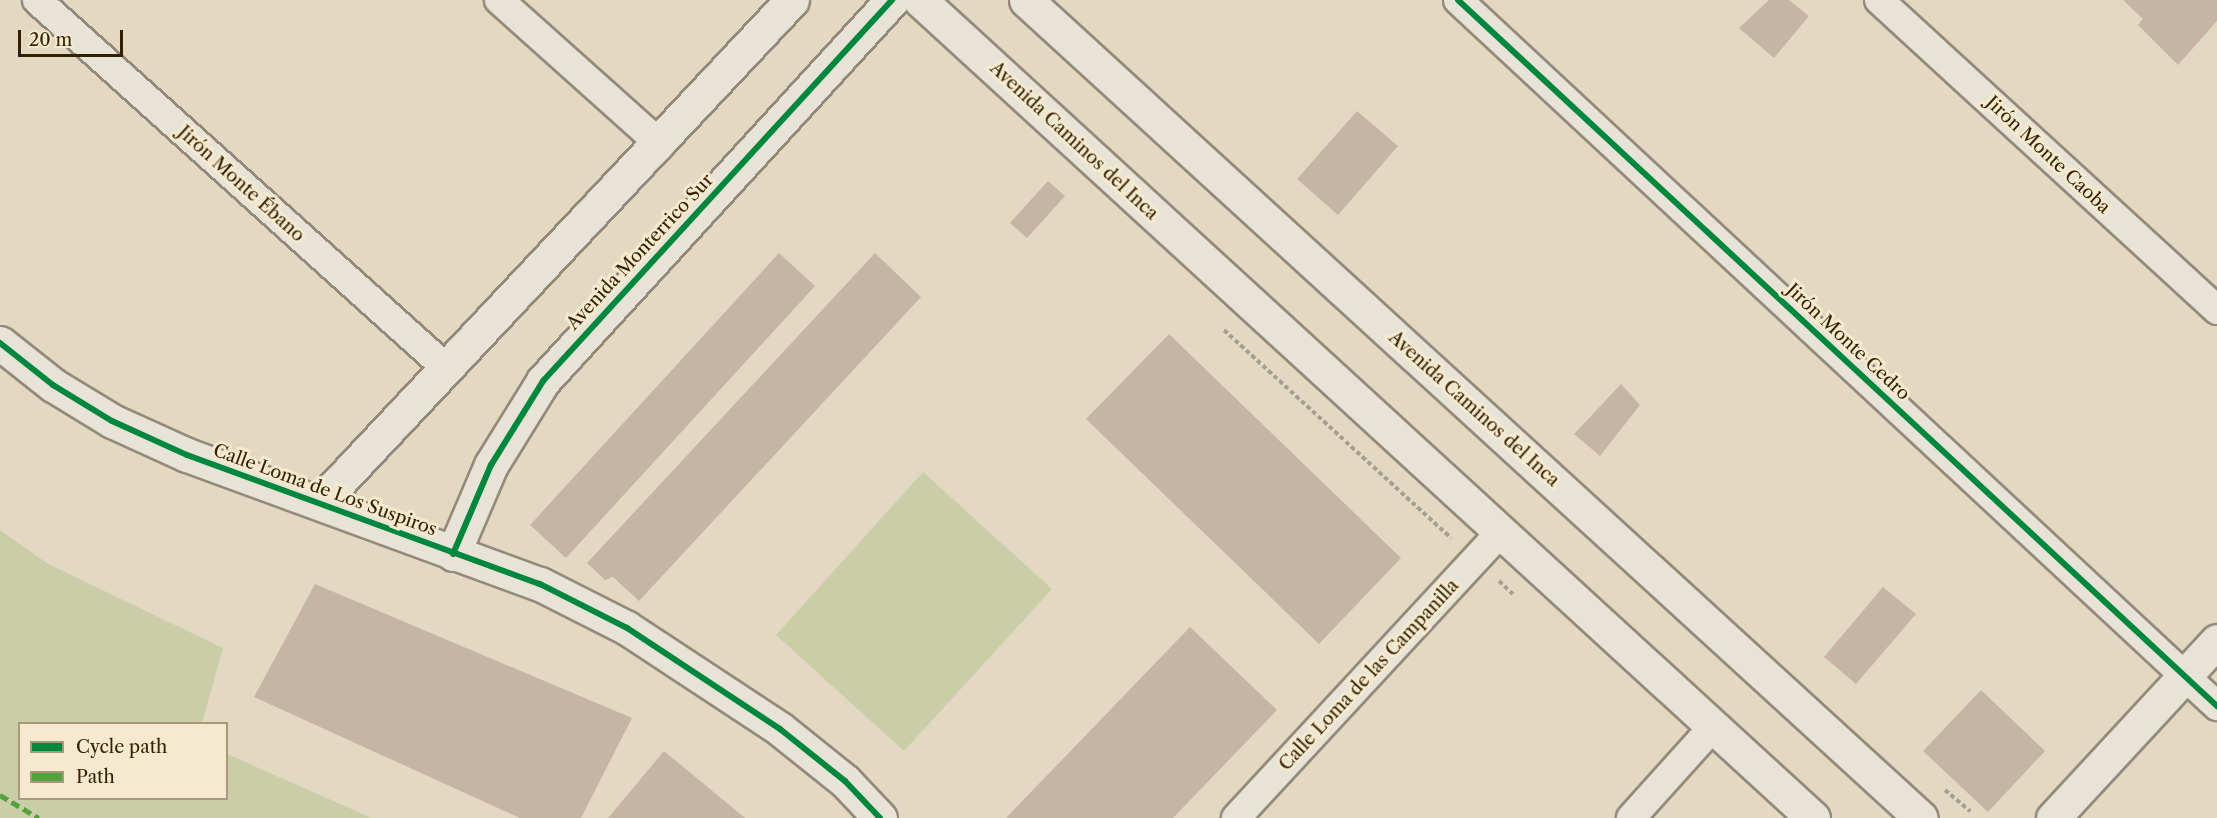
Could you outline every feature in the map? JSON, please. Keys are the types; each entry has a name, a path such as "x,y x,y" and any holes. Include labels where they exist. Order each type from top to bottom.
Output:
{"street":[{"name":"Jirón Monte Ébano","path":"37,0 445,367"},
{"path":"499,0 661,145"},
{"path":"322,500 445,367 661,145 792,0"},
{"name":"Avenida Monterrico Sur","path":"453,554 491,465 543,381 892,0"},
{"name":"Avenida Caminos del Inca","path":"920,0 1813,818"},
{"name":"Avenida Caminos del Inca","path":"1026,0 1921,818"},
{"name":"Jirón Monte Cedro","path":"1458,0 2217,706"},
{"name":"Jirón Monte Caoba","path":"1879,0 2217,310"},
{"name":"Calle Loma de Los Suspiros","path":"0,343 53,385 112,421 188,455 322,500 453,554 540,584 627,628 780,729 845,781 880,818"},
{"name":"Calle Loma de las Campanilla","path":"1236,818 1501,532"},
{"path":"2053,818 2217,641"},
{"path":"1631,818 1713,727"}],"green space":[{"path":"923,472 1052,589 904,751 776,635"},
{"path":"0,530 48,564 223,648 202,722 18,722 18,800 228,800 228,754 372,818 0,818"}],"building":[{"path":"1769,0 1789,0 1809,16 1774,58 1739,28"},
{"path":"2123,0 2217,0 2217,21 2178,65 2138,25 2143,19"},
{"path":"1357,111 1398,146 1338,215 1297,179"},
{"path":"1048,181 1065,196 1027,238 1010,223"},
{"path":"779,253 815,286 566,558 530,525"},
{"path":"875,253 921,297 639,601 613,577 605,580 587,563"},
{"path":"1169,334 1401,558 1319,644 1086,419"},
{"path":"1621,384 1640,405 1600,456 1574,434"},
{"path":"315,584 632,718 581,818 520,818 254,697"},
{"path":"1883,587 1916,614 1856,684 1824,657"},
{"path":"1190,627 1277,710 1173,818 1006,818"},
{"path":"1981,690 2045,751 1988,812 1923,751"},
{"path":"664,751 745,818 608,818"}],"marked path":[{"path":"0,795 39,818"}],"cycle path":[{"path":"453,554 491,465 543,381 892,0"},
{"path":"1458,0 2217,706"},
{"path":"0,343 53,385 112,421 187,455 540,584 627,628 780,729 845,781 880,818"}]}
